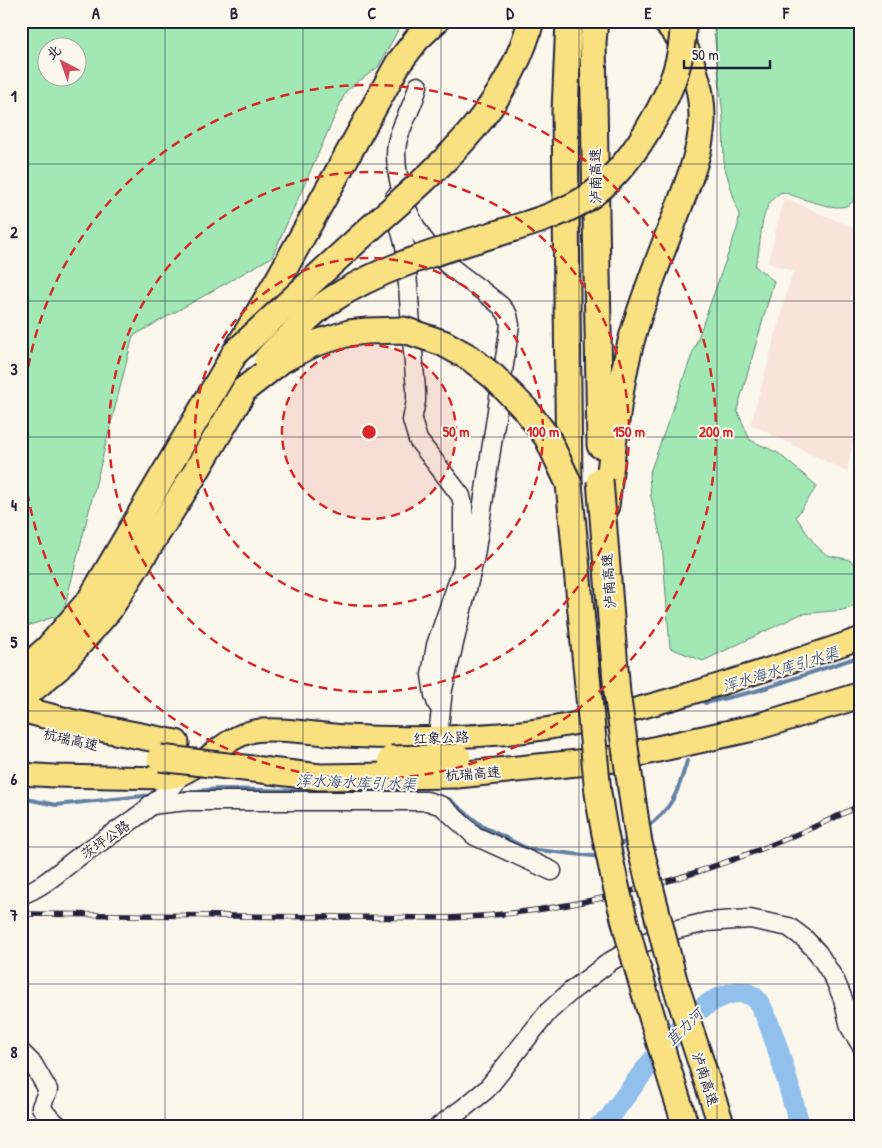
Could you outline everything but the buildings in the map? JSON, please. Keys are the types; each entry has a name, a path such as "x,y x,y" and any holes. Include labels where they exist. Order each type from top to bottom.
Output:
{"highway":[{"path":"234,354 276,313 466,139 496,101 515,66 531,21"},
{"name":"泸南高速","path":"569,21 565,111 569,484 598,793 605,842 623,917 686,1127"},
{"path":"604,526 615,424 632,338 687,185 698,149 702,122 700,98 688,57 677,35 665,21"},
{"path":"21,699 58,668 100,605 190,481 245,389 271,354 327,303 368,279 414,259 543,219 573,206 593,194 614,176 636,147 661,107 677,72 683,21"},
{"path":"21,672 100,605 234,354 278,280 398,64 417,39 432,26"},
{"name":"泸南高速","path":"594,32 600,480 616,693 639,843 674,980 722,1127"},
{"path":"245,389 282,360 313,344 331,338 367,330 404,330 416,333 457,350 500,382 526,410 547,437 569,484"},
{"name":"杭瑞高速","path":"458,766 516,753 621,740 701,724 861,678"},
{"name":"杭瑞高速","path":"21,726 86,743 321,760 458,766 608,760 752,728 861,695"},
{"name":"杭瑞高速","path":"21,709 168,750"}],"main road":[{"name":"红象公路","path":"21,774 169,778 176,781 230,740 256,731 273,730 386,738 438,737 541,730 607,717 766,670 861,638"}],"street":[{"path":"418,86 412,108 398,141 397,167 393,187 399,225 405,246 416,391 412,420 418,440 461,496 463,506 463,567 436,645 431,675 434,695 440,714"},
{"path":"397,167 405,204 421,237 449,267 501,306 508,315 510,325 475,556 443,689 438,737"},
{"name":"茨坪公路","path":"21,895 44,883 152,804 176,781"},
{"path":"152,804 187,801 427,800 442,806 475,836 552,871"},
{"path":"438,1127 487,1089 538,1023 554,1005 570,992 611,961 640,944 707,922 750,919 789,927 801,936 818,953 834,980 843,999 850,1028 861,1044"},
{"path":"21,1052 34,1064 48,1090 41,1107 47,1116 60,1127"}],"shaded area":[{"path":"784,198 861,231 861,404 847,472 751,424 793,271 768,263"}],"green space":[{"path":"21,21 403,21 378,67 346,91 272,257 133,336 63,614 21,628"},
{"path":"713,21 859,21 861,35 861,183 854,200 844,207 827,206 782,192 768,206 764,215 755,266 774,281 737,410 750,440 778,453 817,486 796,517 823,552 849,560 855,565 860,575 862,587 861,604 843,610 801,614 703,661 670,648 662,542 651,497 649,475 738,226 739,215 724,165 723,117"}],"waterway":[{"name":"浑水海水库引水渠","path":"705,703 756,691 861,656"},
{"name":"浑水海水库引水渠","path":"645,828 668,807 677,791 687,761"},
{"name":"浑水海水库引水渠","path":"175,793 218,789 402,793"},
{"name":"浑水海水库引水渠","path":"21,798 56,805 153,795"},
{"name":"浑水海水库引水渠","path":"444,799 449,799 482,826 528,849 602,857"},
{"name":"浑水海水库引水渠","path":"616,847 629,839"},
{"name":"苴力河","path":"598,1127 608,1120 646,1068 688,1018 722,996 740,992 755,998 768,1022 775,1039 800,1127"}],"railway":[{"path":"21,914 448,918 502,914 608,897 660,883 762,849 861,805"}]}
